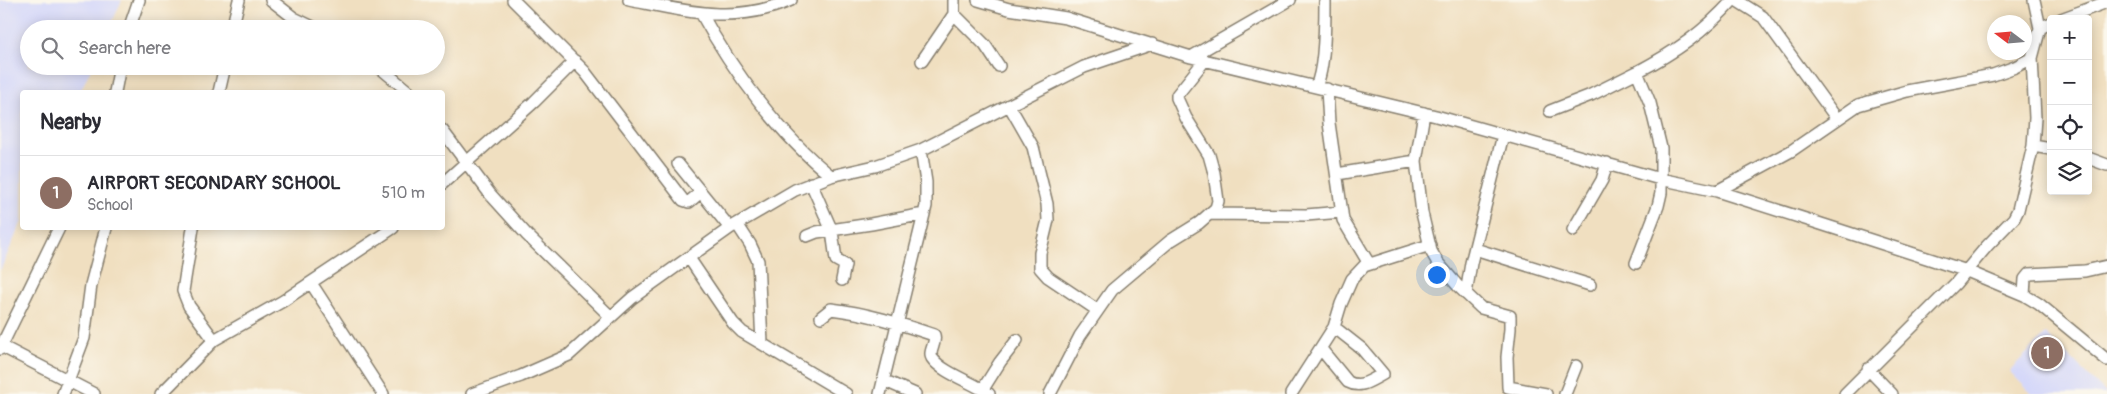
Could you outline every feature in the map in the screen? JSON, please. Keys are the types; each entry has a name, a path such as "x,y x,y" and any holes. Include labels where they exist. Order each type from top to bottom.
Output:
{"street":[{"path":"132,20 139,0"},
{"path":"234,20 239,0"},
{"path":"271,0 298,20"},
{"path":"513,0 575,61 617,112 683,200 689,202 702,192"},
{"path":"629,0 701,13 739,15 764,10 792,0"},
{"path":"922,61 954,14 954,0"},
{"path":"978,0 1009,9 1066,18 1192,57 1424,113 1660,179 1717,191 1966,271 2024,295 2039,304 2107,360"},
{"path":"1192,57 1290,0"},
{"path":"1550,111 1591,95 1670,54 1698,34 1735,0 1763,17 1837,119"},
{"path":"1845,394 1966,271 2014,218 2018,210 2033,146 2035,118 2032,58 2046,26 2034,0"},
{"path":"1325,1 1322,88 1342,212 1350,233 1367,259 1367,265"},
{"path":"2072,15 2107,2"},
{"path":"701,13 733,67 777,122 817,165 831,176"},
{"path":"954,14 985,46 999,66"},
{"path":"472,394 521,376 569,355 632,298 760,209 811,183 831,176 875,166 922,150 1084,67 1152,44"},
{"path":"1050,394 1080,336 1112,290 1170,241 1211,214 1216,208 1218,201 1214,172 1203,143 1186,118 1177,98 1177,95 1205,60"},
{"path":"1717,191 1790,151 1858,105 1872,100 1993,75 2028,60"},
{"path":"445,182 542,96 575,61"},
{"path":"1636,263 1658,206 1661,193 1661,148 1650,103 1637,72"},
{"path":"115,90 118,75"},
{"path":"219,90 223,75"},
{"path":"389,75 408,90"},
{"path":"1009,105 1033,146 1047,204 1048,220 1040,253 1040,268 1048,277 1097,310"},
{"path":"1424,113 1416,161 1422,213 1434,258 1481,308 1510,316 1507,357 1508,390 1546,394"},
{"path":"445,134 490,194 527,235 611,317"},
{"path":"1466,294 1503,135"},
{"path":"2033,146 2047,148"},
{"path":"880,394 924,214 926,182 922,150"},
{"path":"2092,159 2107,165"},
{"path":"1337,174 1416,161"},
{"path":"1573,230 1602,180 1607,163"},
{"path":"678,164 734,226 756,254 758,261 762,342"},
{"path":"811,183 832,231 836,260 845,265 842,280"},
{"path":"1211,214 1306,215 1342,212"},
{"path":"807,236 816,232 832,231 924,214"},
{"path":"58,230 1,347 94,394"},
{"path":"63,394 84,338 91,285 105,230"},
{"path":"193,230 183,291 189,306 214,340"},
{"path":"161,394 214,340 311,283 390,230"},
{"path":"1291,394 1334,326 1352,279 1367,265 1430,245"},
{"path":"1475,249 1590,285"},
{"path":"689,258 733,323 742,332 762,342 788,360 846,394"},
{"path":"2024,295 2026,279 2029,274 2085,271 2107,266"},
{"path":"311,283 383,394"},
{"path":"821,317 832,310 898,323 934,335 935,340 931,353 933,359 953,374 986,392 1000,362 1018,340"},
{"path":"1321,349 1348,382 1362,384 1383,374 1362,349 1334,326"},
{"path":"1564,394 1576,366"},
{"path":"1868,370 1892,394"},
{"path":"883,380 915,394"}],"shaded area":[{"path":"0,0 122,0 113,20 20,20 20,75 88,75 81,90 20,90 20,226 0,271"},
{"path":"2046,334 2107,394 2032,394 2009,371"}],"place":[{"name":"AIRPORT SECONDARY SCHOOL","path":"2047,353"}]}
